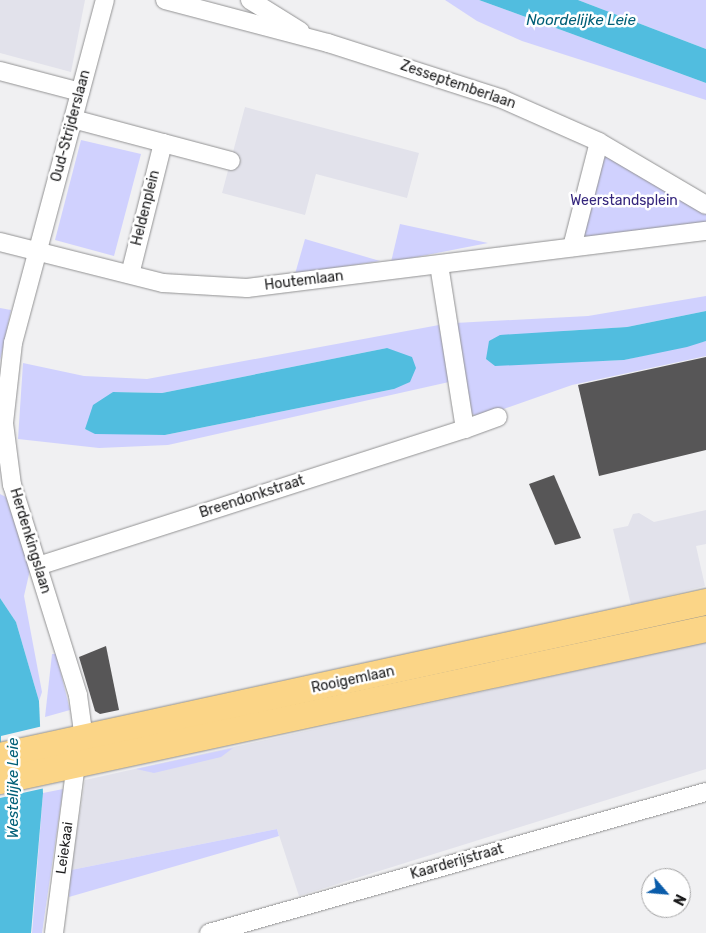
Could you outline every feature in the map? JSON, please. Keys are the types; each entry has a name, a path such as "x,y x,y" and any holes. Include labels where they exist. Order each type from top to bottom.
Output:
{"main road":[{"name":"Rooigemlaan","path":"0,781 70,754 706,602"},
{"name":"Rooigemlaan","path":"0,756 70,754 706,629"}],"street":[{"name":"Oud-Strijderslaan","path":"39,252 104,0"},
{"name":"Zesseptemberlaan","path":"165,0 313,39 446,78 599,142"},
{"name":"Zesseptemberlaan","path":"250,0 313,39"},
{"path":"0,71 80,92"},
{"path":"73,119 231,161"},
{"path":"706,205 599,142 572,247 706,231"},
{"name":"Heldenplein","path":"130,274 163,143"},
{"name":"Houtemlaan","path":"0,242 163,283 247,288 572,247"},
{"name":"Herdenkingslaan","path":"39,252 9,363 4,423 6,483 38,566 78,695 70,754"},
{"path":"439,265 465,429"},
{"name":"Breendonkstraat","path":"38,566 498,417"},
{"name":"Leiekaai","path":"54,933 70,754"},
{"name":"Kaarderijstraat","path":"209,933 706,792"}],"shaded area":[{"path":"0,0 85,0 71,72 0,53"},
{"path":"245,107 419,153 407,198 316,174 305,215 222,193"},
{"path":"706,510 706,544 696,546 705,586 631,605 613,529 628,526 633,514 639,513 654,522"},
{"path":"706,642 706,769 299,896 277,829 71,870 85,780"}],"green space":[{"path":"445,0 479,0 706,83 706,100 522,41 477,21"},
{"path":"578,0 706,0 706,49"},
{"path":"81,140 141,154 114,256 55,240"},
{"name":"Weerstandsplein","path":"599,142 706,205 706,231 572,247"},
{"path":"400,224 488,243 391,262"},
{"path":"305,239 380,261 295,274"},
{"path":"706,296 706,311 627,327 564,331 598,361 624,360 706,341 706,356 572,385 478,418 470,412 455,323 588,316"},
{"path":"0,308 11,310 0,361"},
{"path":"439,325 449,382 168,445 99,448 18,439 23,363 84,376 147,379","holes":["387,348 394,389 165,435 95,433 85,429 113,392 162,393"]},
{"path":"0,494 6,497 30,570 24,596 42,692 39,701 16,622 0,598"},
{"path":"52,654 56,654 70,710 45,717"},
{"path":"233,748 221,757 154,773 136,769"},
{"path":"63,789 42,933 32,933 43,793"},
{"path":"277,829 279,836 69,897 71,870"}],"water":[{"name":"Noordelijke Leie","path":"479,0 578,0 706,49 706,83"},
{"path":"706,311 706,341 687,347 624,360 495,366 486,359 489,341 500,335 627,327"},
{"path":"387,348 412,357 416,368 410,382 394,389 165,435 95,434 85,429 93,405 113,392 162,393"},
{"name":"Westelijke Leie","path":"0,598 16,622 39,701 43,793 31,933 0,933"}],"pier":[{"path":"43,726 45,788 0,798 1,736"}],"building":[{"path":"706,357 706,450 599,476 578,385"},
{"path":"554,475 581,538 555,545 529,484"},
{"path":"106,646 119,710 100,714 95,711 79,657"}]}
